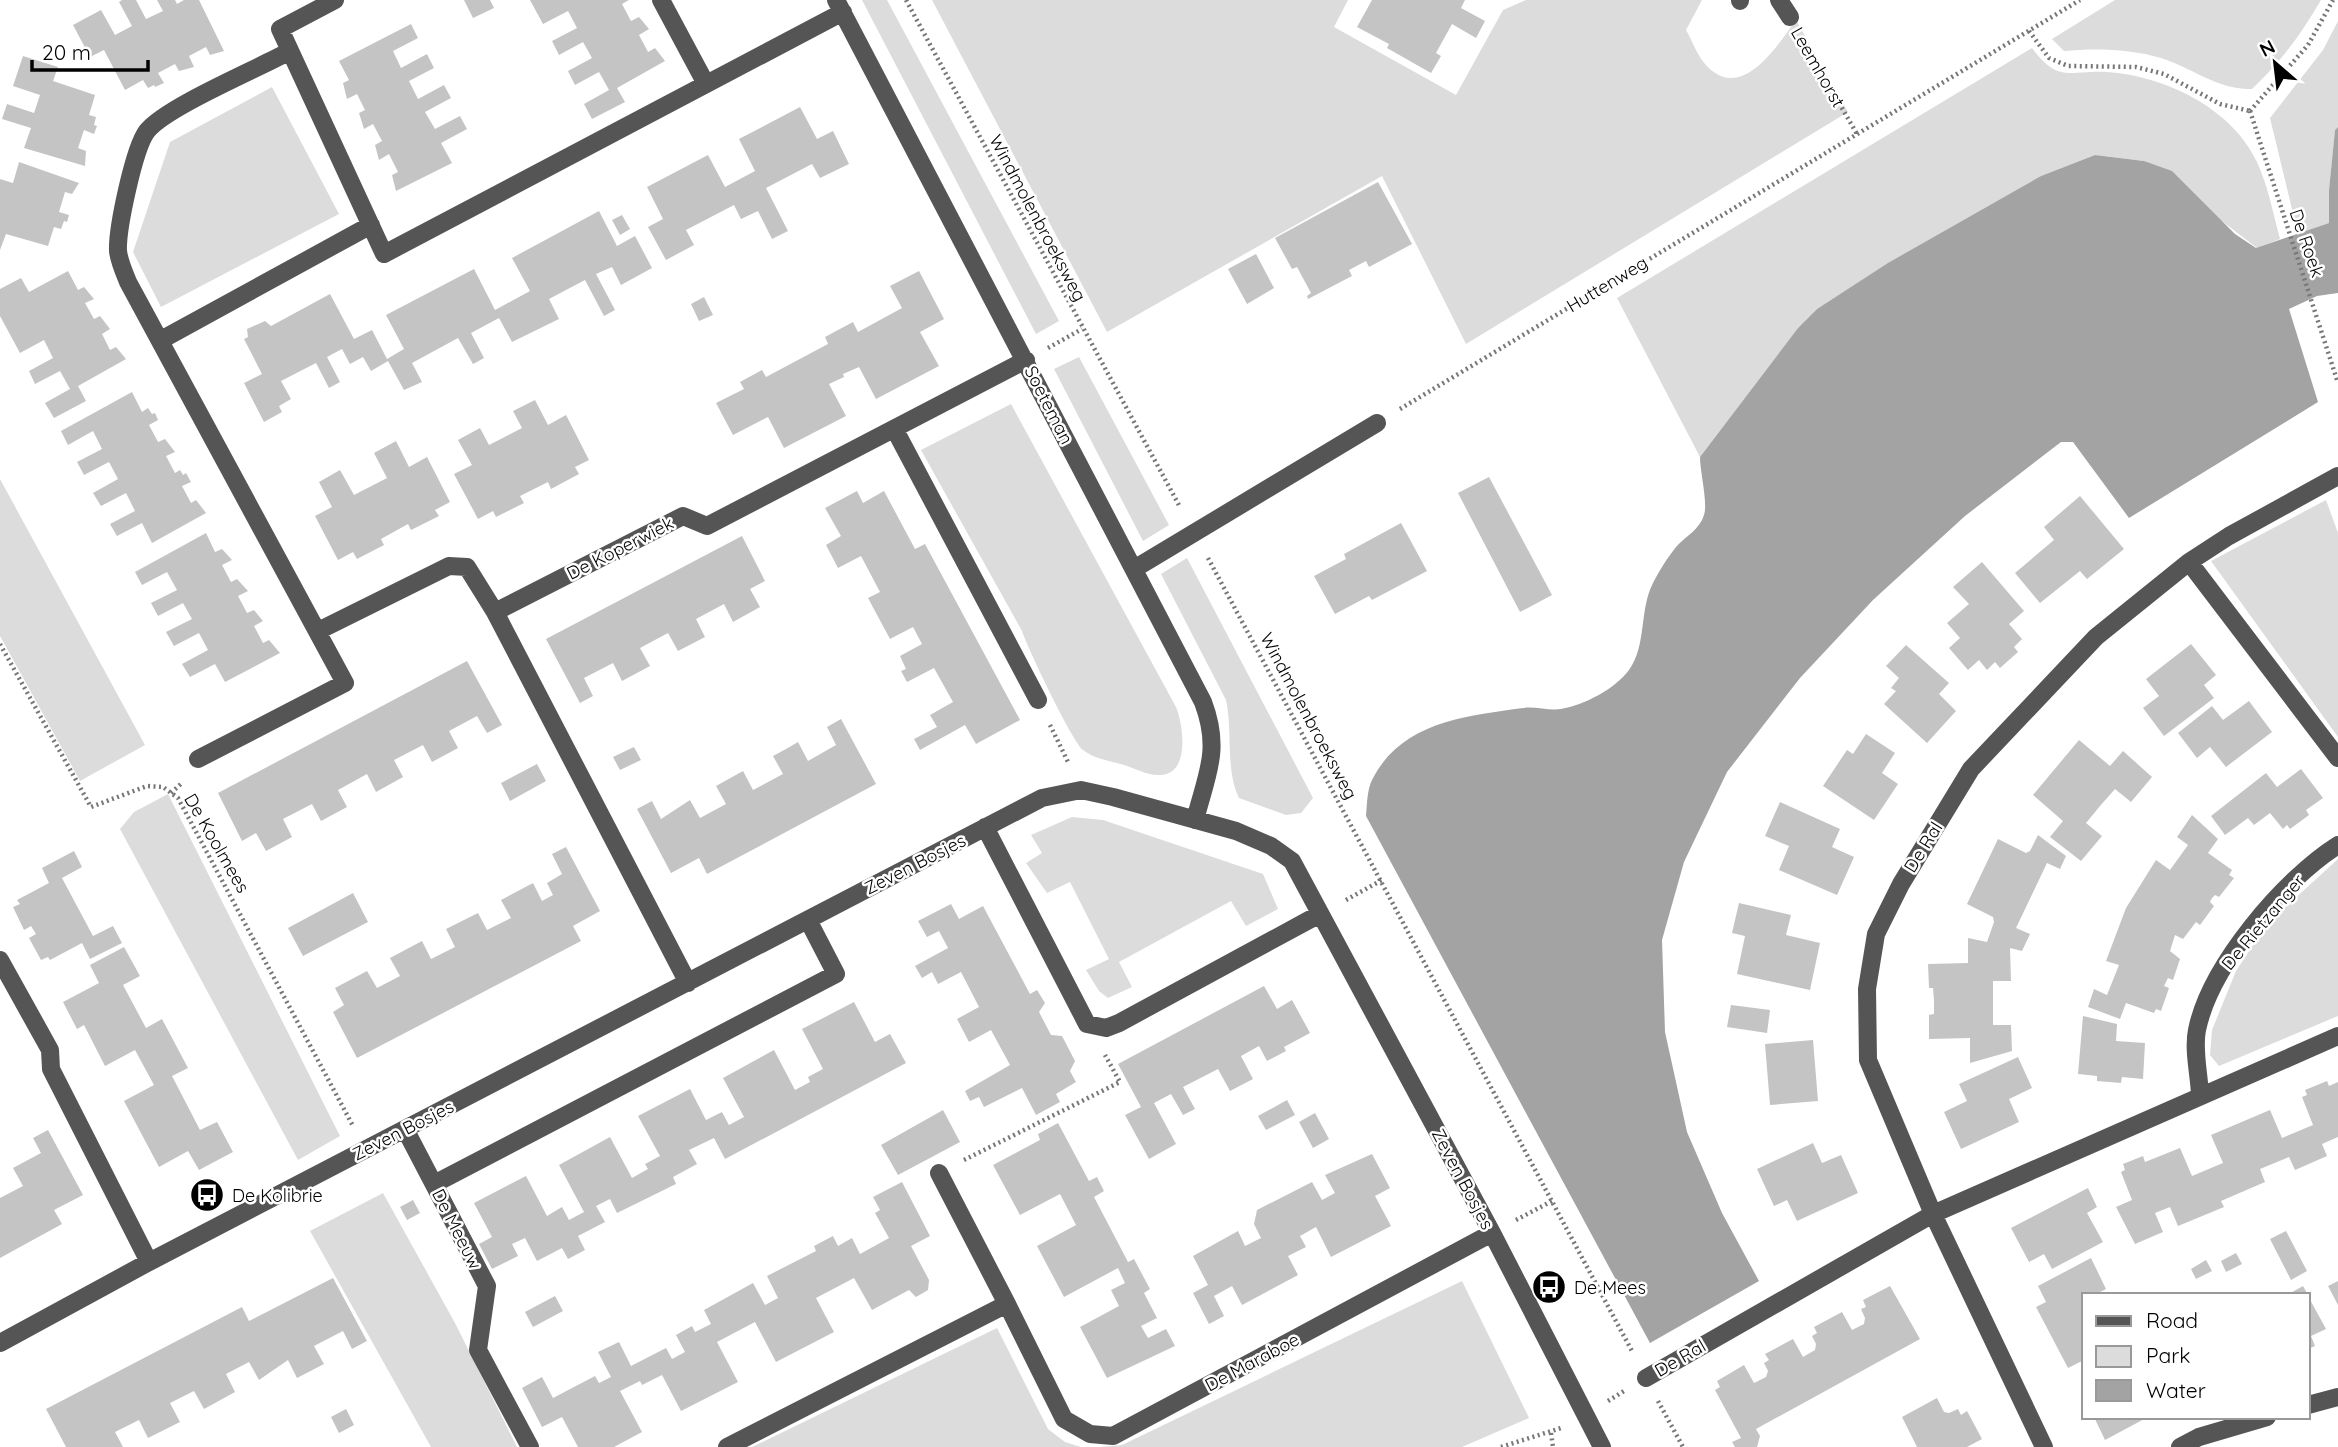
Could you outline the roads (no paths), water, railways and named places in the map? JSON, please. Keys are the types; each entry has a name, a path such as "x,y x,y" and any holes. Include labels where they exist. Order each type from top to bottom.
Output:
{"street":[{"path":"335,0 280,29 288,52 384,254 706,83 840,6"},
{"path":"662,0 706,83"},
{"name":"Leemhorst","path":"1779,0 1790,17"},
{"name":"Soeteman","path":"840,6 1026,360 1211,723 1214,746 1195,820"},
{"path":"198,759 345,683 128,282 118,253 124,203 146,132 166,115 288,52"},
{"path":"161,340 370,225"},
{"name":"De Koperwiek","path":"495,612 683,516 707,526 1026,360"},
{"path":"1134,569 1377,422"},
{"path":"895,430 1038,700"},
{"name":"De Ral","path":"2044,1447 1933,1214 1868,1060 1867,989 1877,934 1901,884 1971,769 2096,637 2189,562 2229,536 2337,480"},
{"path":"2189,562 2338,758"},
{"path":"318,631 449,566 467,567 495,612 688,983"},
{"name":"Zeven Bosjes","path":"0,1343 149,1262 1042,797 1081,790 1236,831 1271,846 1292,861 1492,1233 1602,1447"},
{"name":"Zeven Bosjes","path":"985,827 1087,1024 1106,1028 1119,1023 1320,914"},
{"name":"De Rietzanger","path":"2200,1094 2197,1031 2217,977 2292,883 2338,845"},
{"path":"434,1184 836,974 808,920"},
{"path":"0,960 50,1050 51,1069 149,1262"},
{"path":"1933,1214 2200,1094 2338,1036"},
{"name":"De Meeuw","path":"405,1129 487,1286 478,1350 530,1447"},
{"name":"De Maraboe","path":"939,1173 1064,1419 1090,1434 1113,1436 1492,1233"},
{"name":"De Ral","path":"1646,1378 1933,1214"},
{"path":"727,1447 1007,1304"},
{"path":"2310,1404 2338,1397"},
{"path":"2180,1447 2199,1437 2260,1419"}],"water":[{"path":"2338,127 2338,293 2317,296 2289,309 2318,402 2129,518 2073,442 2061,442 1965,516 1873,600 1800,678 1727,772 1684,862 1662,940 1665,1032 1687,1132 1722,1213 1759,1281 1650,1343 1366,816 1372,780 1384,761 1400,745 1437,725 1501,711 1570,707 1598,695 1623,677 1635,660 1653,583 1673,551 1696,528 1704,515 1700,457 1798,328 1817,309 1888,263 2041,176 2095,155 2144,161 2172,171 2235,234 2256,248 2329,223 2329,190 2335,130"}],"place":[{"name":"De Kolibrie","path":"207,1195"},
{"name":"De Mees","path":"1549,1287"}]}
